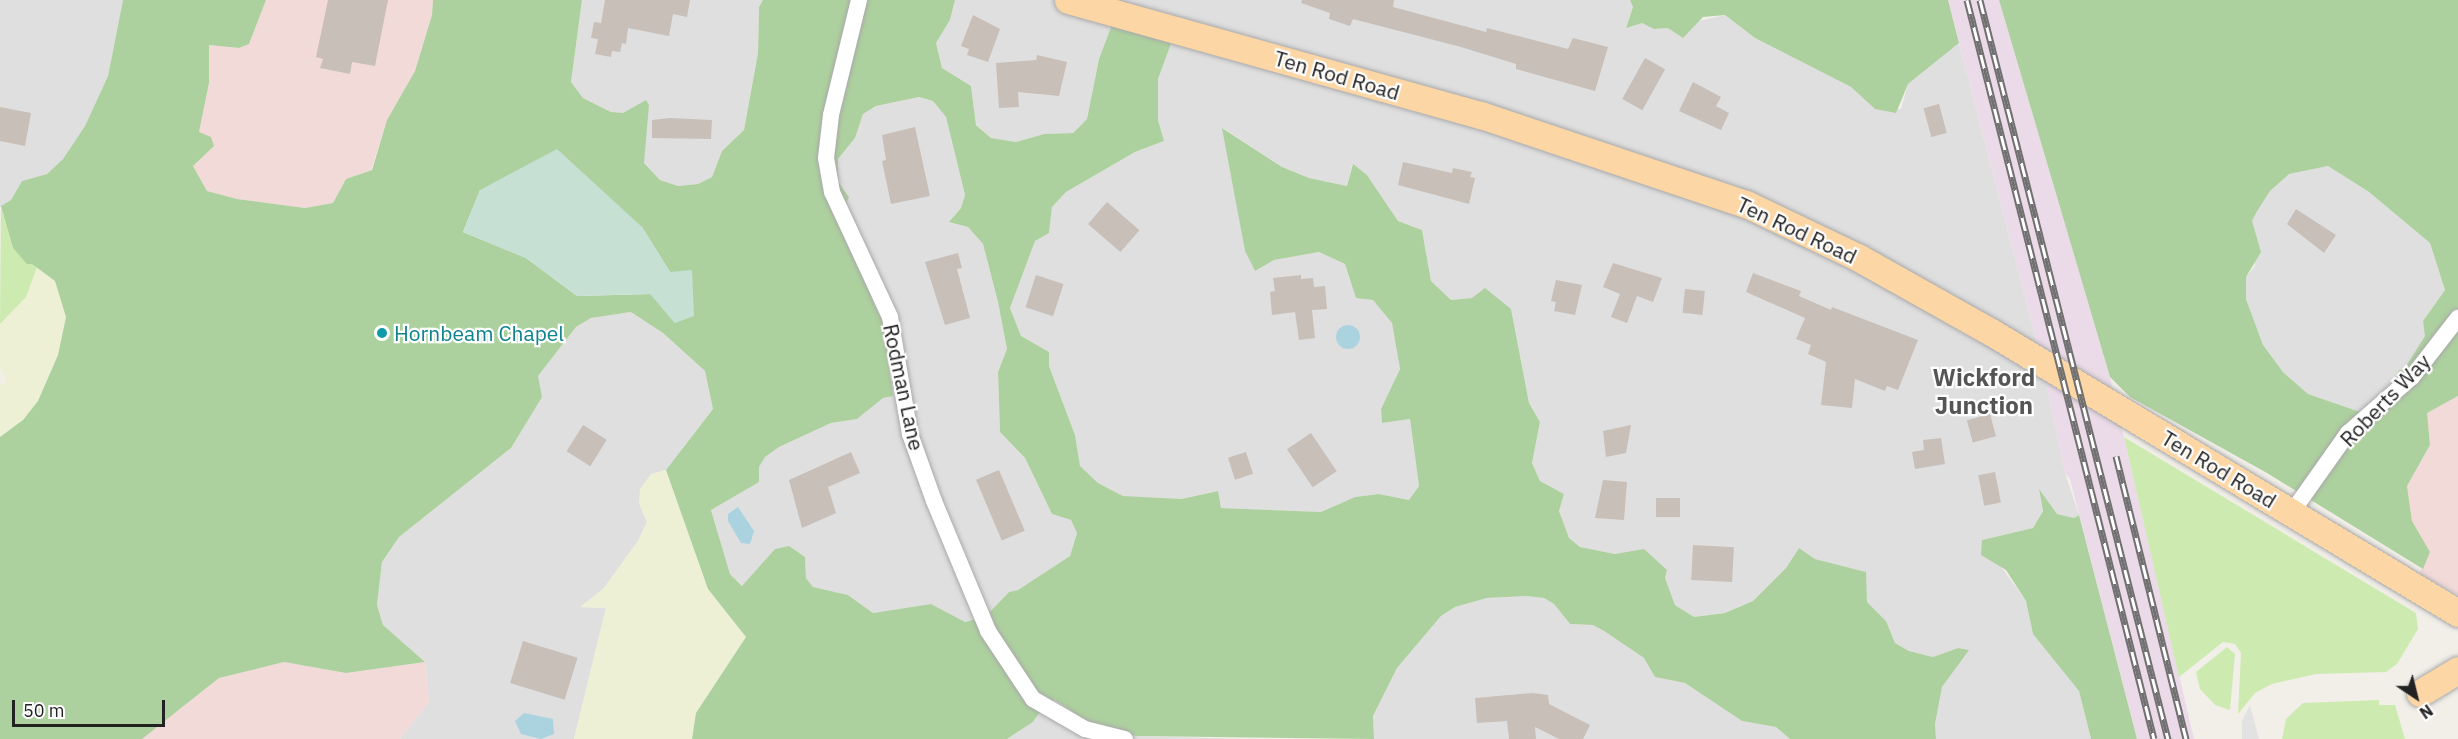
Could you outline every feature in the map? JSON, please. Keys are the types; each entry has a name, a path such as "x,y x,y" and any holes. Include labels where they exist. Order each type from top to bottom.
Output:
{"main road":[{"name":"Ten Rod Road","path":"1068,0 1481,115 1746,204 1889,275 2292,512 2458,613"},
{"path":"2420,693 2458,670"}],"street":[{"name":"Rodman Lane","path":"859,0 831,115 826,158 832,192 890,317 910,434 921,467 988,632 1033,699 1085,729 1125,739"},
{"name":"Roberts Way","path":"2292,512 2348,433 2412,377 2458,318"}],"shaded area":[{"path":"0,0 123,0 108,76 85,126 63,159 47,174 22,181 11,200 0,207"},
{"path":"266,0 433,0 432,15 415,71 387,120 371,170 346,179 333,203 305,208 237,199 207,191 193,166 214,146 199,132 209,83 209,45 239,48 249,44"},
{"path":"582,0 763,0 759,7 758,53 744,130 722,151 712,177 698,184 678,186 660,180 644,163 646,100 623,114 611,112 583,98 571,82"},
{"path":"955,0 1630,0 1633,7 1626,27 1642,23 1654,29 1668,28 1725,15 1755,38 1851,87 1875,109 1901,109 1908,84 1959,43 2042,362 2065,473 2079,515 2074,518 2057,514 2039,491 2043,511 2033,528 1982,540 2026,601 2033,634 2079,690 2091,739 1936,739 1935,724 1942,687 1968,650 1958,648 1933,657 1909,651 1895,643 1886,621 1867,602 1865,572 1815,559 1799,548 1786,568 1753,601 1725,613 1694,617 1675,605 1665,578 1633,553 1615,554 1580,547 1569,538 1559,511 1564,494 1540,481 1532,463 1540,422 1529,403 1511,309 1472,298 1451,300 1431,281 1422,230 1398,221 1367,175 1352,165 1347,186 1309,178 1282,167 1223,128 1245,251 1255,271 1274,260 1319,252 1345,264 1356,297 1373,299 1392,323 1400,369 1381,409 1382,423 1410,419 1419,486 1409,500 1379,494 1355,497 1321,512 1221,508 1217,491 1181,499 1149,500 1123,496 1098,483 1080,467 1075,435 1049,366 1049,352 1021,336 1010,308 1035,241 1049,233 1052,207 1066,192 1135,152 1164,141 1158,120 1158,79 1176,27 1099,59 1087,119 1073,133 1044,134 1016,142 991,138 976,124 971,86 942,68 936,43 950,20"},
{"path":"1948,0 1999,0 2110,377 2194,739 2137,739 2070,479 2065,473 2042,362"},
{"path":"919,97 933,101 946,117 965,195 961,208 949,222 968,227 983,244 998,302 1007,349 998,372 1000,432 1025,458 1052,514 1071,520 1077,533 1070,556 1018,590 1009,592 986,616 964,622 931,604 873,613 848,595 813,587 806,578 805,557 795,551 775,549 743,586 730,574 711,510 758,482 759,467 765,457 779,447 831,423 857,419 883,398 893,395 879,312 871,297 846,205 849,197 836,175 838,159 855,138 863,114 876,106"},
{"path":"2328,166 2369,192 2430,243 2445,290 2423,321 2426,336 2394,392 2366,414 2308,394 2283,372 2263,345 2246,299 2246,277 2255,266 2252,221 2256,213 2270,191 2289,174"},
{"path":"631,312 663,333 705,371 713,409 666,470 651,474 639,503 647,522 638,541 604,588 581,607 606,608 574,739 400,739 429,702 425,662 383,625 377,606 382,562 399,537 511,448 538,376 576,327 591,318"},
{"path":"2458,396 2458,595 2419,574 2430,552 2412,521 2407,486 2430,445 2426,413"},
{"path":"1526,596 1544,598 1554,604 1570,624 1593,625 1604,631 1644,658 1661,678 1685,683 1742,721 1776,727 1790,739 1374,739 1373,716 1397,668 1441,616 1455,607 1487,598"},
{"path":"284,662 346,673 425,662 429,702 400,739 142,739 219,678"},
{"path":"1055,700 1074,714 1136,736 1247,739 1007,739 1033,722 1044,706"},
{"path":"2250,705 2259,739 2242,739 2242,721"}],"green space":[{"path":"123,0 266,0 249,44 239,48 209,45 209,83 199,132 211,137 214,146 193,166 207,191 237,199 305,208 333,203 346,179 372,170 387,120 415,71 432,15 433,0 582,0 571,82 583,98 611,112 623,113 646,100 649,105 644,163 660,180 678,186 698,184 712,177 722,151 744,130 758,53 759,7 763,0 955,0 950,20 936,43 942,68 971,86 976,125 991,138 1016,142 1044,134 1073,133 1087,119 1099,59 1118,9 1177,27 1158,79 1158,120 1164,141 1135,152 1066,192 1052,207 1049,233 1035,241 1010,308 1021,336 1049,352 1049,366 1075,435 1080,466 1098,483 1123,496 1181,499 1218,491 1221,508 1321,512 1355,497 1379,494 1409,500 1419,486 1410,419 1382,423 1381,409 1400,369 1392,323 1373,300 1356,298 1345,264 1319,252 1274,260 1255,271 1245,251 1222,128 1282,167 1309,178 1347,186 1353,164 1367,175 1398,221 1422,230 1431,281 1451,300 1472,298 1485,288 1511,309 1529,403 1540,422 1532,463 1540,481 1564,494 1559,511 1569,538 1580,547 1615,554 1644,549 1667,570 1665,578 1675,605 1694,617 1725,613 1753,601 1786,568 1799,548 1815,559 1866,572 1867,602 1886,621 1895,643 1909,651 1933,657 1958,648 1969,650 1942,687 1935,724 1936,739 1790,739 1776,727 1742,721 1685,683 1655,677 1644,658 1604,631 1593,625 1570,624 1554,604 1544,598 1526,596 1487,598 1455,607 1441,616 1397,668 1373,716 1374,739 1136,736 1088,722 1055,700 1044,706 1033,722 1007,739 692,739 696,713 746,637 708,589 666,470 713,409 705,371 663,333 631,312 591,318 576,327 538,376 542,397 511,448 399,537 382,562 377,605 383,625 425,662 346,673 284,662 219,678 142,739 0,739 0,437 23,420 38,401 58,355 66,317 55,281 32,264 27,264 13,248 1,206 11,200 22,181 47,174 63,159 85,126 108,76","holes":["919,97 933,101 946,117 965,195 961,208 949,222 968,227 983,244 998,302 1007,349 998,372 1000,432 1025,458 1052,514 1071,520 1077,533 1070,556 1018,590 1009,592 986,616 965,622 931,604 873,613 848,595 813,587 806,578 805,557 789,546 775,549 742,586 730,574 711,510 759,482 759,467 765,457 779,447 831,423 857,419 883,398 893,396 884,325 871,297 846,205 849,197 838,181 838,159 855,138 863,114 876,106","480,190 642,227 670,272 675,323 651,294 577,296 526,258 463,232"]},
{"path":"1630,0 1948,0 1959,43 1908,84 1896,113 1875,109 1851,87 1755,38 1725,15 1703,17 1683,38 1668,28 1654,29 1642,23 1626,28 1633,7"},
{"path":"1999,0 2458,0 2458,396 2427,413 2430,445 2407,486 2412,521 2430,552 2423,569 2267,473 2130,397 2110,377","holes":["2328,166 2369,192 2430,243 2445,290 2423,321 2425,336 2405,368 2398,371 2394,392 2366,414 2308,394 2283,372 2263,345 2246,299 2246,277 2261,252 2252,221 2270,191 2289,174"]},
{"path":"557,149 642,227 670,272 692,270 694,316 675,323 650,294 577,296 526,258 463,232 480,190"},
{"path":"1,206 13,248 37,267 26,297 0,324"},
{"path":"37,267 56,281 66,317 58,355 38,401 23,420 0,437 0,386 6,381 0,366 0,324 26,297"},
{"path":"2124,437 2416,613 2418,629 2397,664 2386,672 2316,674 2272,684 2255,693 2238,714 2241,653 2235,644 2223,642 2179,677"},
{"path":"666,470 708,589 746,637 696,713 692,739 574,739 606,608 580,607 604,588 638,541 647,522 639,503 640,489 651,474"},
{"path":"2039,489 2057,514 2074,518 2079,515 2137,739 2091,739 2079,691 2033,634 2026,601 2006,570 1981,555 1982,540 2033,528 2043,511"},
{"path":"2227,647 2235,654 2230,710 2215,705 2200,689 2196,672"},
{"path":"2379,700 2379,705 2395,705 2405,739 2282,739 2286,719 2303,703"}],"water":[{"path":"1348,325 1356,329 1360,337 1356,345 1348,349 1340,345 1336,337 1340,329"},
{"path":"738,507 754,531 750,544 741,543 728,521 728,514"},
{"path":"524,713 553,719 554,734 541,739 521,734 515,721"}],"building":[{"path":"328,0 388,0 375,66 352,62 350,74 320,68 323,59 316,57"},
{"path":"605,0 690,0 687,17 673,14 669,36 628,28 626,44 622,43 620,52 612,51 611,57 595,54 598,39 591,38 594,22 601,23"},
{"path":"1302,0 1394,0 1393,7 1486,32 1487,28 1568,49 1573,38 1608,47 1595,91 1516,69 1516,64 1461,47 1353,19 1350,26 1329,19 1330,13 1301,3"},
{"path":"973,15 1000,29 988,62 967,55 969,49 961,46"},
{"path":"1037,55 1067,62 1059,96 1018,92 1019,107 999,108 996,63 1036,60"},
{"path":"1645,58 1665,69 1642,110 1622,99"},
{"path":"1693,82 1721,97 1716,106 1729,113 1721,130 1679,111"},
{"path":"1939,104 1947,133 1931,137 1924,108"},
{"path":"0,107 31,113 25,146 0,141"},
{"path":"670,118 712,120 711,139 652,138 652,120"},
{"path":"915,127 930,196 891,204 882,161 886,160 882,135"},
{"path":"1403,162 1452,173 1453,168 1472,172 1470,177 1475,178 1469,204 1398,185"},
{"path":"1107,202 1139,230 1120,252 1088,224"},
{"path":"2296,209 2336,235 2324,253 2287,224"},
{"path":"958,253 962,268 957,269 970,318 945,325 925,262"},
{"path":"1613,263 1662,278 1653,302 1637,296 1627,323 1611,317 1620,294 1603,287"},
{"path":"1753,273 1801,291 1799,296 1831,310 1832,307 1918,340 1898,390 1887,386 1885,391 1855,379 1852,408 1821,405 1826,362 1808,354 1811,345 1796,339 1805,318 1746,292"},
{"path":"1036,275 1064,284 1053,316 1025,307"},
{"path":"1301,275 1301,279 1313,278 1314,287 1325,286 1327,309 1312,310 1315,338 1299,340 1295,312 1272,315 1270,292 1275,291 1273,278"},
{"path":"1556,280 1582,285 1575,315 1554,311 1556,302 1551,301"},
{"path":"1685,289 1705,291 1702,315 1682,313"},
{"path":"1990,414 1996,436 1973,442 1967,420"},
{"path":"583,425 607,440 590,466 567,451"},
{"path":"1631,425 1626,453 1606,457 1603,431"},
{"path":"1311,433 1337,471 1313,487 1287,449"},
{"path":"1941,438 1945,464 1915,469 1912,452 1924,450 1923,440"},
{"path":"851,452 860,473 828,487 836,513 802,528 789,480"},
{"path":"1246,452 1253,474 1235,480 1228,458"},
{"path":"999,470 1025,531 1002,541 976,480"},
{"path":"1995,472 2001,502 1984,506 1978,475"},
{"path":"1603,480 1627,482 1624,520 1595,518"},
{"path":"1656,498 1680,498 1680,517 1656,517"},
{"path":"1693,545 1734,547 1732,582 1691,580"},
{"path":"523,641 578,658 565,700 510,683"},
{"path":"1533,693 1548,695 1549,704 1590,725 1583,739 1559,739 1535,727 1536,739 1509,739 1507,721 1477,723 1475,698"}],"railway":[{"path":"1967,0 2154,739"},
{"path":"1980,0 2168,739"},
{"path":"2116,456 2186,739"}],"place":[{"name":"Hornbeam Chapel","path":"382,333"}],"district":[{"name":"Wickford Junction","path":"1984,392"}]}
